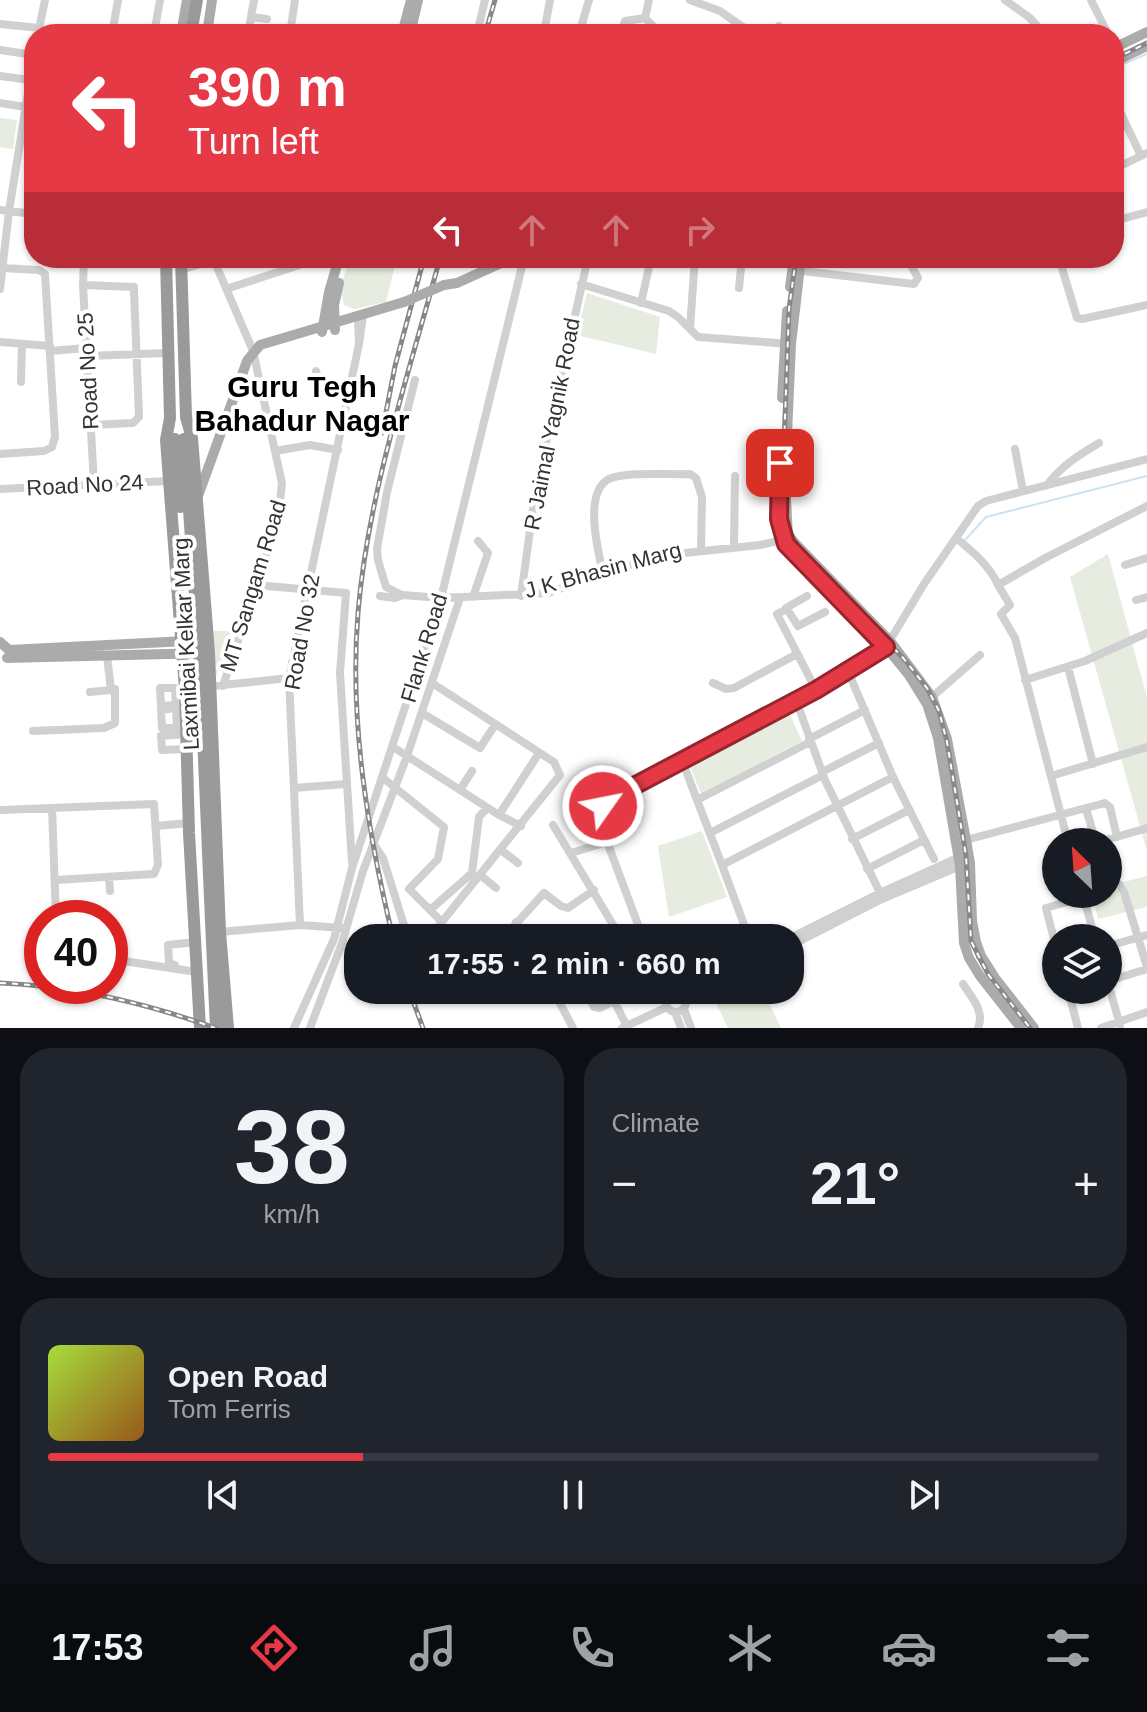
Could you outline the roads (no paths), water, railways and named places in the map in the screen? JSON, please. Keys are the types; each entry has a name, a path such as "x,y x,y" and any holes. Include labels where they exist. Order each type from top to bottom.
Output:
{"highway":[{"path":"195,24 199,0"},
{"name":"Laxmibai Kelkar Marg","path":"166,268 170,418 166,440 185,689 181,707 182,749 200,1028"},
{"name":"Laxmibai Kelkar Marg","path":"181,268 186,417 192,438 198,498 208,647 217,686 220,934 228,1028"},
{"path":"179,439 186,417"},
{"path":"170,418 179,439 216,1028"},
{"path":"207,922 220,934"},
{"path":"195,940 207,922"},
{"path":"207,922 208,1028"}],"main road":[{"path":"183,24 187,0"},
{"path":"208,24 212,0"},
{"path":"405,24 411,0"},
{"path":"412,24 418,0"},
{"path":"1124,42 1147,32"},
{"path":"1124,57 1147,46"},
{"path":"322,331 337,268"},
{"path":"335,327 334,305 343,268"},
{"path":"198,498 235,394 260,345 322,331 406,305 490,268"},
{"path":"796,270 787,344 786,538 888,644 932,697 947,739 948,766 972,921 981,956 1034,1028"},
{"path":"334,305 360,320"},
{"path":"888,644 927,704 948,766 966,840 962,928 969,958 1021,1028"},
{"path":"4,653 208,647"},
{"path":"4,653 107,656 182,648"}],"street":[{"path":"40,24 45,0"},
{"path":"114,24 118,0"},
{"path":"156,24 160,0"},
{"path":"251,24 256,0"},
{"path":"291,24 295,0"},
{"path":"479,24 485,0"},
{"path":"546,24 550,0"},
{"path":"582,24 589,0"},
{"path":"645,18 649,0"},
{"path":"690,0 714,4 740,24"},
{"path":"1005,0 1035,24"},
{"path":"1091,0 1104,24"},
{"path":"253,17 267,19"},
{"path":"624,24 635,17 645,18 651,24"},
{"path":"0,24 24,28"},
{"path":"0,50 24,54"},
{"path":"0,76 24,79"},
{"path":"0,103 24,103"},
{"path":"0,289 4,211 24,117"},
{"path":"1124,117 1144,154 1124,164"},
{"path":"4,211 24,213"},
{"path":"1124,218 1147,212"},
{"path":"0,454 44,451 52,447 55,437 45,274 39,270 2,268"},
{"name":"Road No 25","path":"84,268 94,485"},
{"name":"MT Sangam Road","path":"217,268 255,350 261,392 282,483 282,503 256,585 217,686"},
{"path":"226,289 282,268"},
{"name":"Flank Road","path":"341,928 352,868 441,598 522,268"},
{"name":"R Jaimal Yagnik Road","path":"519,594 536,487 585,268"},
{"path":"641,303 649,268"},
{"path":"690,328 694,268"},
{"path":"739,288 741,268"},
{"path":"796,270 914,284 918,278 912,268"},
{"path":"1062,268 1077,318 1147,305"},
{"path":"581,284 669,311 698,337 787,344"},
{"path":"83,285 134,287 139,417 133,423 91,425"},
{"name":"Road No 32","path":"300,925 289,678 350,391 360,320"},
{"path":"0,342 87,352 168,353"},
{"path":"21,382 22,344"},
{"path":"316,371 320,386 350,391"},
{"path":"403,595 386,587 377,549 387,492 415,380"},
{"path":"330,387 350,391"},
{"path":"235,394 261,392"},
{"path":"1047,485 1063,467 1099,443"},
{"path":"275,451 310,445 338,450"},
{"path":"1015,449 1023,491"},
{"path":"638,924 603,831 600,808 615,796 816,690 888,644 978,506 986,501 1147,459"},
{"path":"602,571 594,502 605,482 619,477 690,474 696,478 702,497 700,548"},
{"path":"734,544 735,476"},
{"name":"Road No 24","path":"0,489 169,481"},
{"path":"998,585 1147,506"},
{"name":"J K Bhasin Marg","path":"380,596 460,598 519,594 556,588 602,571 652,558 700,548 786,538"},
{"path":"956,538 994,576 1010,605 1001,614 1015,638 1064,828"},
{"path":"473,597 488,553 478,541"},
{"path":"1125,565 1147,558"},
{"path":"256,585 346,593 340,673 352,868"},
{"path":"807,596 777,616 816,690"},
{"path":"1136,600 1147,597"},
{"path":"310,1028 341,928 407,756 460,598"},
{"path":"786,608 798,626 825,612"},
{"path":"1025,680 1068,667 1147,634"},
{"path":"713,683 726,689 734,688 797,654"},
{"path":"932,697 980,655"},
{"path":"107,656 111,690"},
{"path":"1068,667 1093,764"},
{"path":"850,676 893,777 934,859"},
{"path":"185,689 289,678"},
{"path":"383,778 444,827 438,859 409,889 442,922 560,775 554,762 432,683"},
{"path":"33,731 110,726 116,718 115,689 90,692"},
{"path":"796,700 822,774 881,896"},
{"path":"181,707 161,709 161,719 162,728 182,731"},
{"path":"697,800 865,710"},
{"path":"422,713 480,748 495,725"},
{"path":"182,731 161,735 161,749 182,749"},
{"path":"710,833 879,743"},
{"path":"393,747 487,808 521,826"},
{"path":"1051,776 1147,747"},
{"path":"499,815 539,753"},
{"path":"682,760 744,924"},
{"path":"460,790 472,771"},
{"path":"722,865 893,777"},
{"path":"594,779 603,806"},
{"path":"294,788 346,784"},
{"path":"0,810 152,802 156,826 157,870 154,874 56,880"},
{"path":"966,840 1107,804 1114,828"},
{"path":"52,808 56,900"},
{"path":"476,876 479,817 487,808"},
{"path":"1086,809 1092,828"},
{"path":"852,839 909,810"},
{"path":"156,826 189,823"},
{"path":"553,825 613,924"},
{"path":"1122,836 1147,828"},
{"path":"867,869 924,840"},
{"path":"571,853 607,842"},
{"path":"373,843 383,858 404,924"},
{"path":"501,850 518,863"},
{"path":"804,938 881,896 964,860"},
{"path":"430,910 476,876"},
{"path":"476,876 496,888"},
{"path":"109,877 110,891"},
{"path":"1122,888 1142,936 1147,968 1122,977"},
{"path":"516,922 544,893 568,908 594,890"},
{"path":"804,932 838,918"},
{"path":"220,934 300,925 341,928"},
{"path":"319,928 338,941"},
{"path":"1122,942 1142,936"},
{"path":"195,940 168,945 170,964 197,970"},
{"path":"294,1028 338,941"},
{"path":"128,961 197,970"},
{"path":"963,984 978,1005 981,1017 978,1028"},
{"path":"560,1004 573,1028"},
{"path":"594,1004 596,1008 611,1004"},
{"path":"615,1004 624,1027 676,1004"},
{"path":"680,1004 681,1028"},
{"path":"681,1004 691,1028"},
{"path":"1073,1004 1078,1028"},
{"path":"1114,1004 1120,1026"},
{"path":"1101,1028 1120,1026 1147,1012"}],"waterway":[{"path":"1124,64 1147,54"},
{"path":"965,540 986,517 1147,476"}],"railway":[{"path":"488,24 495,0"},
{"path":"1124,54 1147,43"},
{"path":"382,433 395,366 421,268"},
{"path":"390,924 363,777 356,695 358,613 380,478 437,268"},
{"path":"795,268 789,309 782,500 786,525 800,549 904,659 927,688 939,711 966,856 971,941 988,974 1030,1028"},
{"path":"0,983 109,997 215,1028"},
{"path":"414,1004 423,1028"}],"district":[{"name":"Guru Tegh Bahadur Nagar","path":"302,403"}]}
